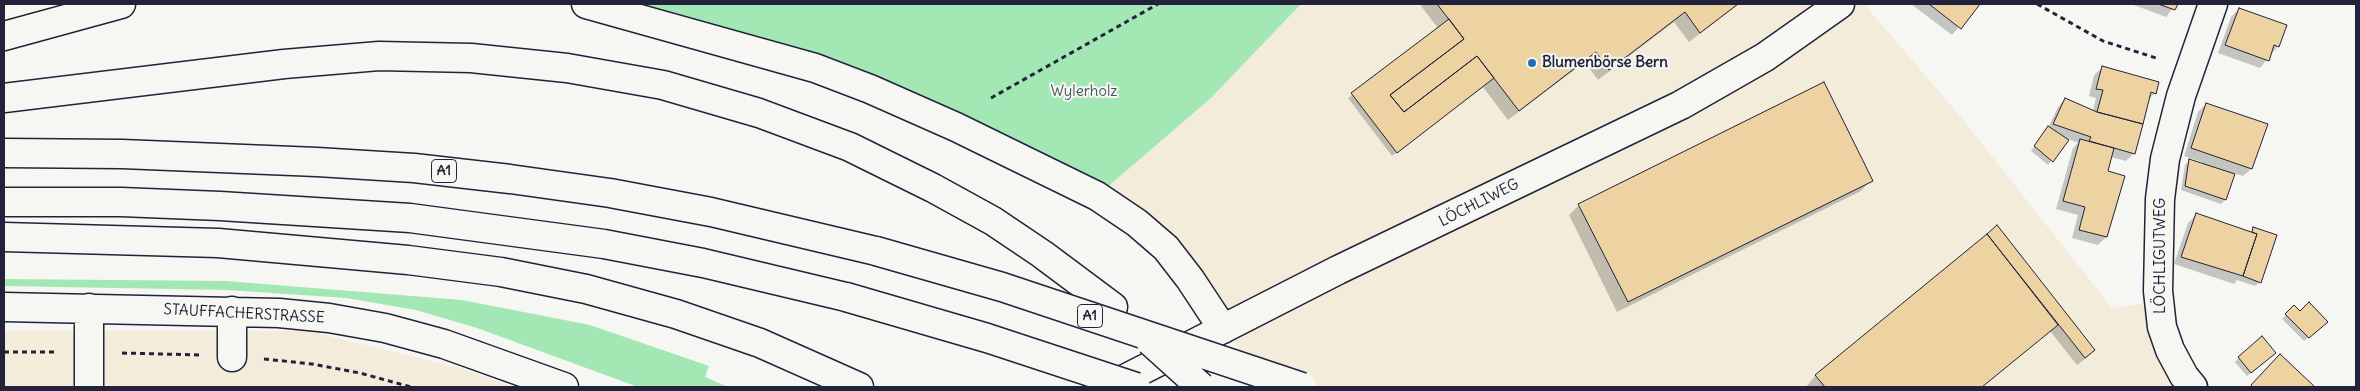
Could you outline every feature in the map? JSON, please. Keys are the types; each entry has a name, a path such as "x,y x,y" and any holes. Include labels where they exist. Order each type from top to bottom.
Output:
{"main road":[{"path":"4,36 121,4"},
{"path":"586,4 750,49 842,79 956,127 1097,196 1138,222 1166,248 1190,279 1223,329"},
{"name":"LÖCHLIWEG","path":"1109,387 1338,270 1681,105 1765,57 1840,4"},
{"name":"LÖCHLIGUTWEG","path":"2193,387 2184,376 2170,350 2162,327 2158,291 2160,199 2165,159 2181,96 2213,4"},
{"path":"4,98 284,64 379,56 471,58 557,67 663,85 768,116 850,147 933,188 993,221 1042,254 1113,307 1201,387"},
{"name":"A1","path":"4,153 131,154 414,168 610,193 711,212 876,251 1011,290 1302,387"},
{"path":"4,202 121,202 410,218 604,244 703,263 846,297 987,338 1136,387"},
{"path":"4,237 227,244 408,260 501,272 586,289 676,314 760,343 859,387"},
{"name":"STAUFFACHERSTRASSE","path":"4,307 232,311 288,314 385,328 444,344 564,387"},
{"path":"89,387 90,308"},
{"path":"232,311 232,357"}],"path":[{"path":"991,98 1158,4"},
{"path":"2037,4 2103,41 2134,51"}],"shaded area":[{"path":"1301,4 1864,4 1960,116 2112,308 2145,303 2156,357 2175,387 1266,387 1190,279 1097,196 1211,98"},
{"path":"4,331 308,331 460,368 514,387 4,387"}],"green space":[{"name":"Wylerholz","path":"586,4 1301,4 1211,98 1097,196 956,127"},
{"path":"4,279 226,281 462,300 590,325 709,366 705,377 728,387 638,387 477,328 416,310 346,298 227,290 4,286"}],"building":[{"name":"Blumenbörse Bern","path":"1437,4 1738,4 1700,33 1685,12 1609,70 1596,52 1519,111 1477,56 1404,112 1390,95 1464,39"},
{"path":"1929,4 1980,4 1961,29"},
{"path":"2158,4 2178,4 2175,10"},
{"path":"2239,8 2287,25 2279,47 2274,45 2269,61 2225,45"},
{"path":"1449,19 1464,39 1390,95 1404,112 1477,56 1494,78 1397,153 1351,93"},
{"path":"2102,66 2159,82 2156,94 2151,92 2143,124 2097,112 2103,90 2096,89"},
{"path":"1824,82 1873,181 1628,302 1578,204"},
{"path":"2065,98 2097,112 2143,124 2135,154 2089,141 2091,137 2053,124"},
{"path":"2206,103 2268,124 2252,169 2191,148"},
{"path":"2048,126 2069,140 2053,162 2034,146"},
{"path":"2080,139 2114,148 2108,171 2125,176 2107,237 2079,230 2085,207 2063,201"},
{"path":"2189,159 2235,174 2226,200 2185,186"},
{"path":"2196,213 2257,234 2243,276 2181,257"},
{"path":"1997,225 2095,350 2085,358 1987,234"},
{"path":"2253,227 2277,235 2261,283 2243,276 2257,234 2252,232"},
{"path":"1987,234 2058,325 1982,387 1825,387 1815,375"},
{"path":"2309,302 2328,322 2309,338 2285,314 2294,305 2300,311"},
{"path":"2262,336 2276,353 2251,373 2238,357"},
{"path":"2280,354 2315,387 2253,387 2251,385"}],"place":[{"name":"Blumenbörse Bern","path":"1532,63"}]}
